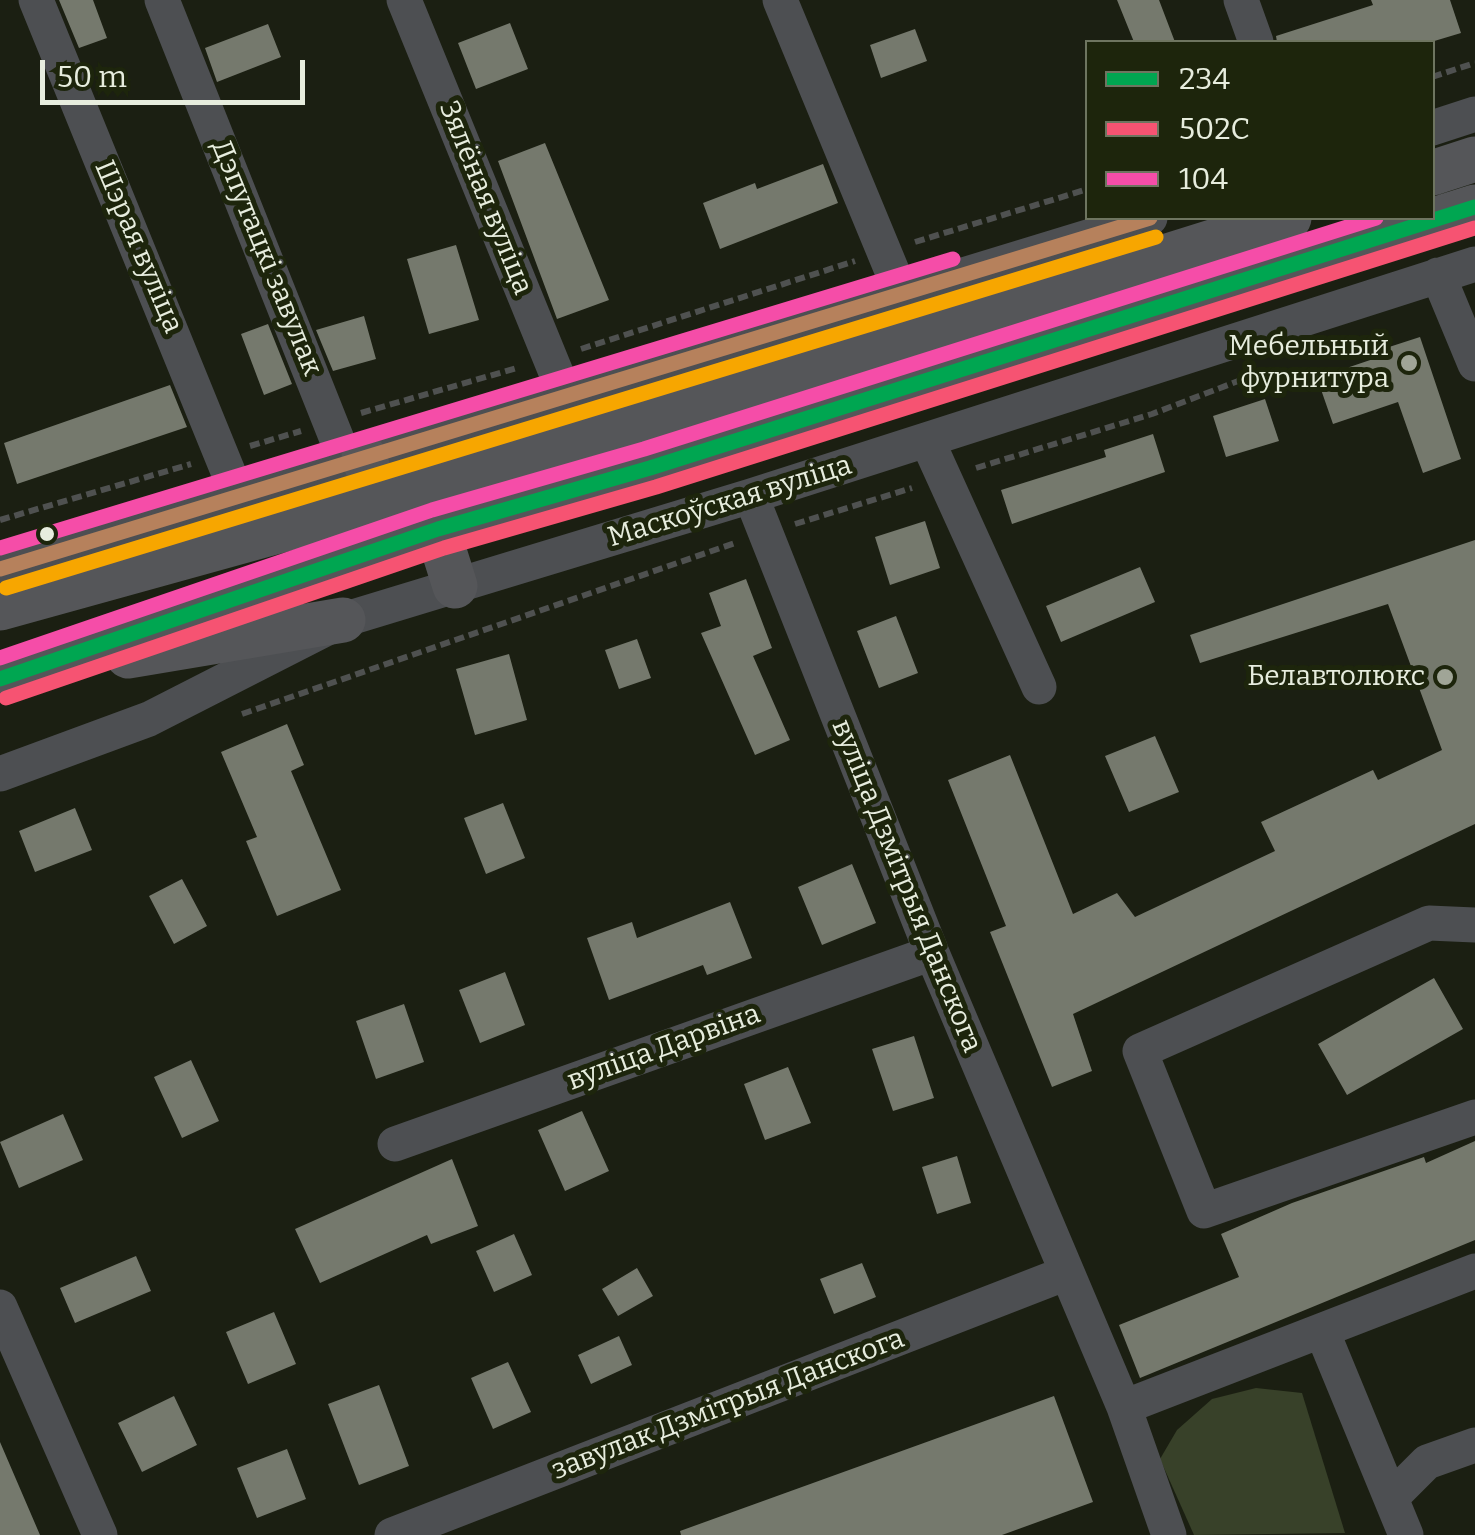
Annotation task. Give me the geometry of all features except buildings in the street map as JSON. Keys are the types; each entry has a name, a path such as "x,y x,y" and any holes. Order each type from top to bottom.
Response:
{"main road":[{"path":"1435,171 1475,159"},
{"name":"Маскоўская вуліца","path":"1435,220 1475,207"},
{"name":"Маскоўская вуліца","path":"4,678 386,524 1283,220"},
{"name":"Маскоўская вуліца","path":"431,509 650,468 1434,220"},
{"path":"355,460 386,524"},
{"path":"431,509 456,586"},
{"name":"Маскоўская вуліца","path":"0,608 386,524"},
{"path":"4,678 343,620"}],"street":[{"name":"Шэрая вуліца","path":"36,0 238,496"},
{"name":"Дэпутацкі завулак","path":"162,0 332,421 355,460"},
{"name":"Зялёная вуліца","path":"404,0 566,397"},
{"path":"780,0 902,296"},
{"path":"1240,0 1255,40"},
{"path":"1435,127 1475,114"},
{"path":"0,570 1144,220"},
{"name":"Маскоўская вуліца","path":"0,774 148,719 343,620 751,496 1475,264"},
{"path":"1438,275 1475,364"},
{"path":"927,440 1039,686"},
{"name":"вуліца Дзмітрыя Данскога","path":"751,496 932,953 1064,1274 1124,1407 1168,1535"},
{"path":"1475,925 1428,923 1140,1051 1204,1211 1475,1117"},
{"name":"вуліца Дарвіна","path":"395,1144 932,953"},
{"path":"1124,1407 1475,1271"},
{"name":"завулак Дзмітрыя Данскога","path":"392,1535 1064,1274"},
{"path":"0,1307 100,1535"},
{"path":"1322,1331 1406,1535"},
{"path":"1391,1498 1427,1462 1475,1445"}],"path":[{"path":"1435,76 1475,63"},
{"path":"0,520 551,358 1085,190"},
{"path":"231,718 766,532 1152,414 1263,372"}],"green space":[{"path":"1256,1388 1302,1393 1345,1533 1194,1535 1160,1459 1177,1430 1212,1399"}],"transit line":[{"name":"234","path":"1435,220 1475,207"},
{"path":"0,569 1143,220"},
{"name":"104","path":"0,658 432,510 644,449 1370,220"},
{"name":"234","path":"0,679 438,529 650,468 1434,220"},
{"name":"502С","path":"6,698 444,548 656,487 1475,228"},
{"path":"6,588 1156,237"},
{"name":"104","path":"0,548 953,259"}],"place":[{"name":"Мебельный фурнитура","path":"1409,363"},
{"name":"Белавтолюкс","path":"1445,677"}]}
